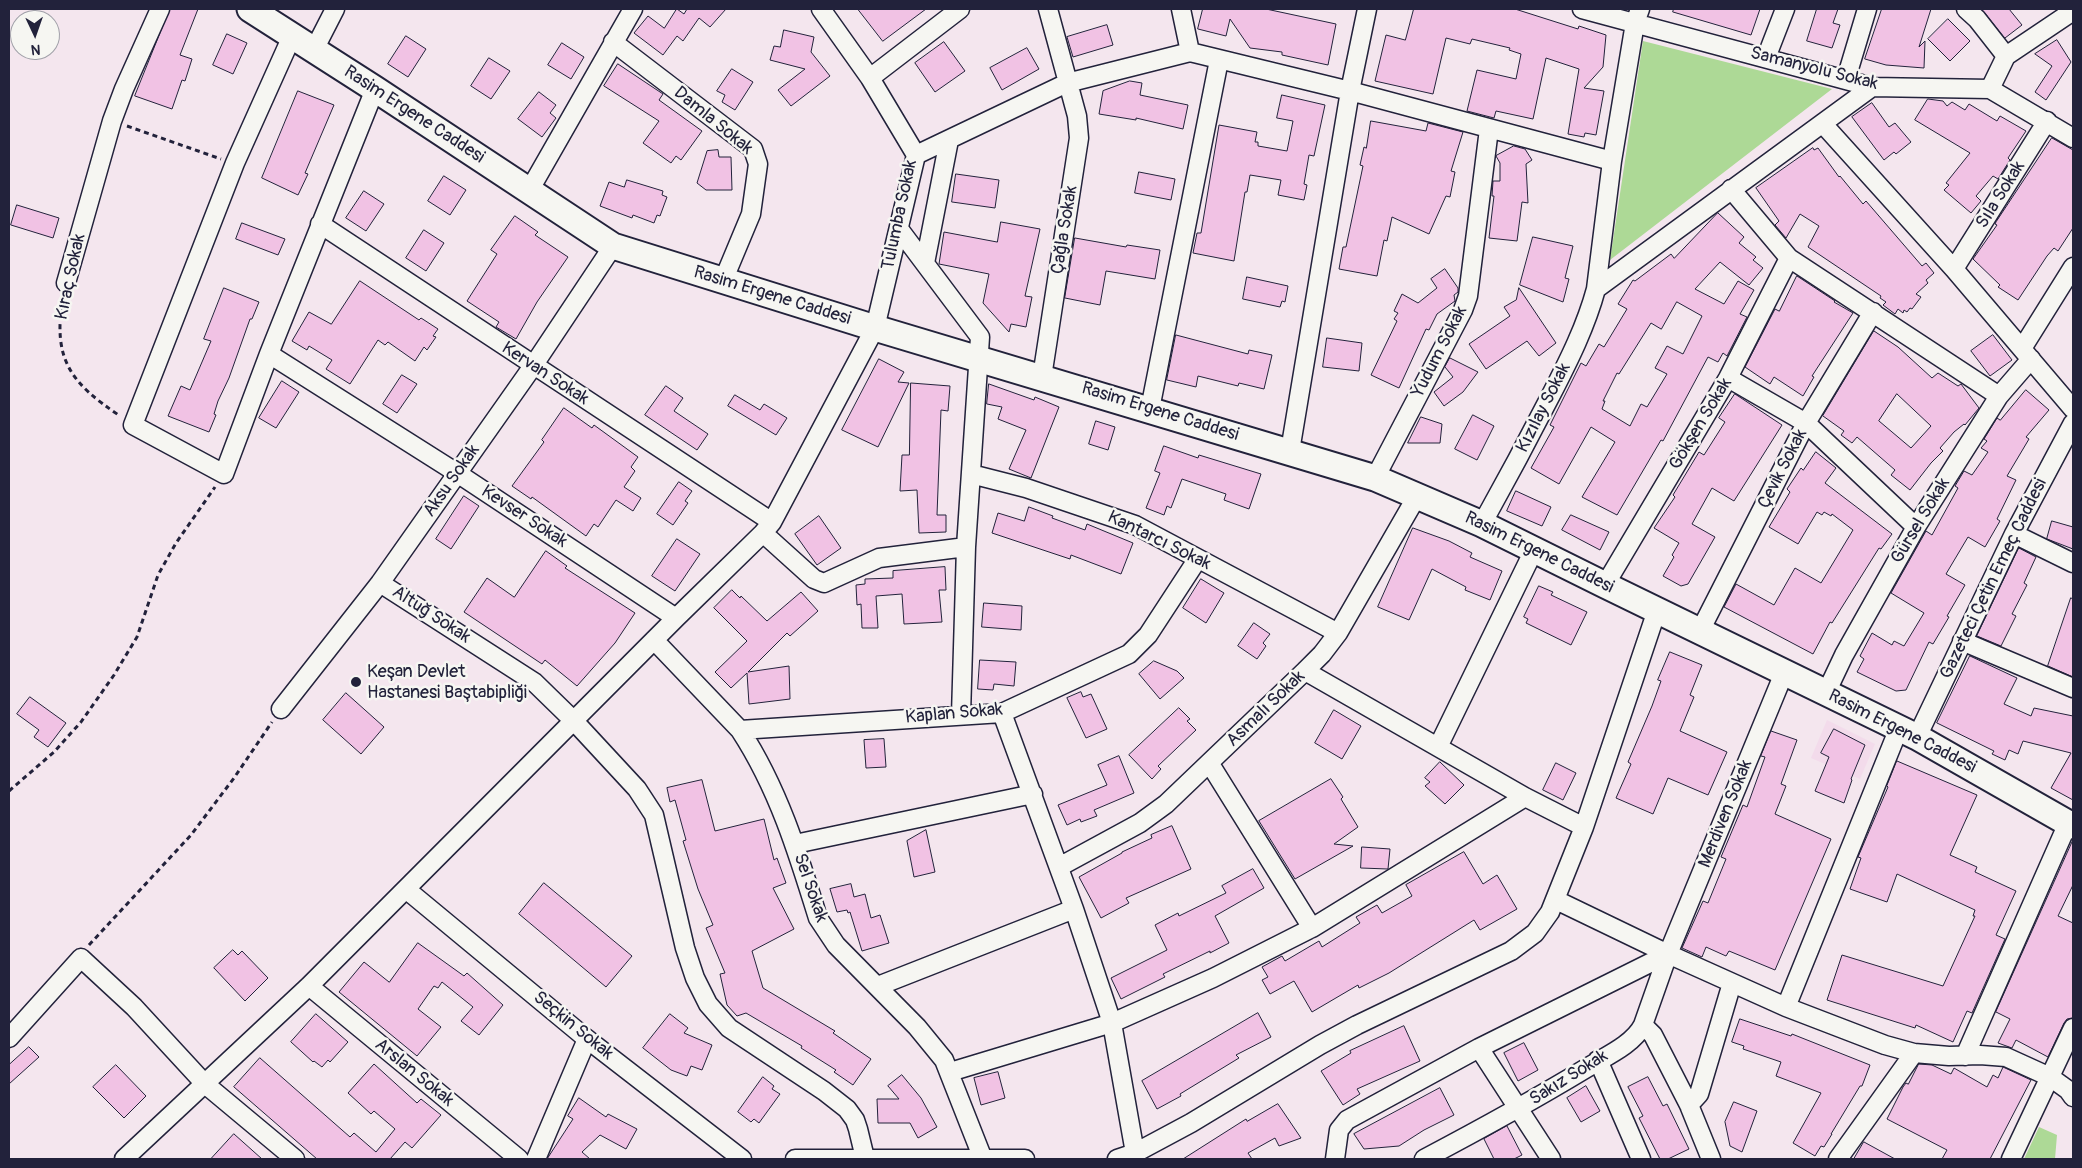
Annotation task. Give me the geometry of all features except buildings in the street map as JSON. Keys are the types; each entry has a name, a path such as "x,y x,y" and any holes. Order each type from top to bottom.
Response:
{"main road":[{"name":"Rasim Ergene Caddesi","path":"250,9 613,246 875,328 1375,478 1482,524 1605,586 1908,732 2070,824"}],"street":[{"name":"Kıraç Sokak","path":"66,283 112,121 124,89 160,9"},
{"path":"314,50 335,9"},
{"path":"529,191 633,9"},
{"name":"Tulumba Sokak","path":"124,1159 206,1084 407,890 654,640 768,528 875,328 916,155 870,78 821,9"},
{"path":"870,78 960,9"},
{"name":"Çağla Sokak","path":"1042,377 1079,138 1077,116 1048,9"},
{"path":"1181,9 1190,52"},
{"path":"1290,451 1350,91 1367,9"},
{"name":"Samanyolu Sokak","path":"1582,9 1638,16 1766,58 1872,87 1990,89 2073,138"},
{"path":"1846,79 1867,9"},
{"path":"1966,9 1977,19 2006,56"},
{"path":"1766,58 1781,10"},
{"path":"1990,89 2006,56 2073,11"},
{"name":"Kızılay Sokak","path":"1482,524 1512,472 1571,355 1585,324 1596,289 1612,161 1638,16"},
{"path":"292,36 235,163 133,424 224,474 268,354 375,89"},
{"name":"Damla Sokak","path":"614,42 753,149 756,155 758,164 751,214 723,281"},
{"path":"916,155 1067,83 1190,52 1350,91 1612,161"},
{"path":"1150,409 1219,60"},
{"path":"1596,289 1872,87"},
{"name":"Sıla Sokak","path":"1954,269 2047,121"},
{"path":"1822,124 1954,269 2073,409"},
{"name":"Yudum Sokak","path":"1375,478 1463,310 1468,296 1489,128"},
{"path":"925,263 949,140"},
{"path":"1731,189 1789,258 1999,396"},
{"name":"Kervan Sokak","path":"320,224 533,366 768,528 814,579 824,583 879,558 966,547"},
{"path":"899,229 980,337 966,547 961,714"},
{"name":"Aksu Sokak","path":"281,710 380,583 533,366 613,246"},
{"name":"Gökşen Sokak","path":"1605,586 1728,378 1789,258"},
{"name":"Gürsel Sokak","path":"1826,693 1844,655 1916,527 2027,353 2073,267"},
{"name":"Çevik Sokak","path":"1700,631 1806,423 1873,312"},
{"name":"Kevser Sokak","path":"268,354 458,473 676,618"},
{"path":"1728,378 1806,423 1916,527"},
{"name":"Gazeteci Çetin Emeç Caddesi","path":"1786,1007 1908,732 1962,641 2014,534 2073,423"},
{"name":"Kantarcı Sokak","path":"971,474 1026,488 1113,517 1165,540 1197,560 1338,633"},
{"name":"Asmalı Sokak","path":"1059,867 1153,815 1210,764 1305,672 1330,645 1338,633 1417,496"},
{"path":"2014,534 2073,563"},
{"path":"1438,747 1534,550"},
{"name":"Kaplan Sokak","path":"740,730 961,714 1002,713 1129,654 1148,635 1197,560"},
{"name":"Altuğ Sokak","path":"380,583 534,682 574,721 637,789 650,808 657,825 687,956 694,978 708,1004 736,1032 848,1109 855,1120 865,1158"},
{"path":"1118,1159 1135,1153 1191,1123 1357,1025 1511,951 1528,940 1542,926 1556,900 1584,827 1657,610"},
{"name":"Sel Sokak","path":"654,640 740,730 772,788 795,844 818,918 823,928 836,945 917,1027 944,1060 983,1159"},
{"path":"1962,641 2073,688"},
{"path":"1305,672 1525,797 1584,827"},
{"name":"Merdiven Sokak","path":"1668,954 1784,673"},
{"path":"1002,713 1074,909 1112,1023 1135,1153"},
{"path":"1210,764 1312,928"},
{"path":"795,844 1033,794"},
{"path":"950,1072 1112,1023 1213,978 1312,928 1525,797"},
{"path":"1965,1056 2070,824"},
{"name":"Seçkin Sokak","path":"407,890 587,1039 742,1159"},
{"path":"1556,900 1668,954 1786,1007 1914,1053 2006,1057 2050,1077 2068,1090 2073,1098"},
{"path":"878,986 1074,909"},
{"path":"1335,1159 1339,1130 1347,1120 1480,1048 1668,954"},
{"name":"Sakız Sokak","path":"1424,1159 1518,1109 1632,1039 1643,1025 1668,954"},
{"path":"9,1038 81,958 134,1007 206,1084 295,1159"},
{"path":"1689,1105 1699,1094 1732,983"},
{"name":"Arslan Sokak","path":"309,986 519,1159"},
{"path":"1643,1025 1653,1036 1689,1105 1712,1159"},
{"path":"2011,1159 2073,1028"},
{"path":"536,1159 587,1039"},
{"path":"1480,1048 1552,1159"},
{"path":"1838,1159 1914,1053"},
{"path":"1598,1060 1641,1159"},
{"path":"795,1159 1025,1159"}],"path":[{"path":"112,121 235,163"},
{"name":"Kıraç Sokak","path":"66,283 61,307 60,331 63,355 67,366 74,378 95,399 133,424"},
{"path":"9,791 54,752 81,722 114,676 136,636 158,575 176,543 224,474"},
{"path":"81,958 91,942 173,857 191,835 234,778 281,710"}],"shaded area":[{"path":"1827,720 1875,744 1860,779 1811,758"}],"green space":[{"path":"1643,41 1832,89 1610,260"},
{"path":"2039,1127 2057,1135 2055,1159 2024,1159"}],"place":[{"name":"Keşan Devlet Hastanesi Baştabipliği","path":"356,682"}]}
